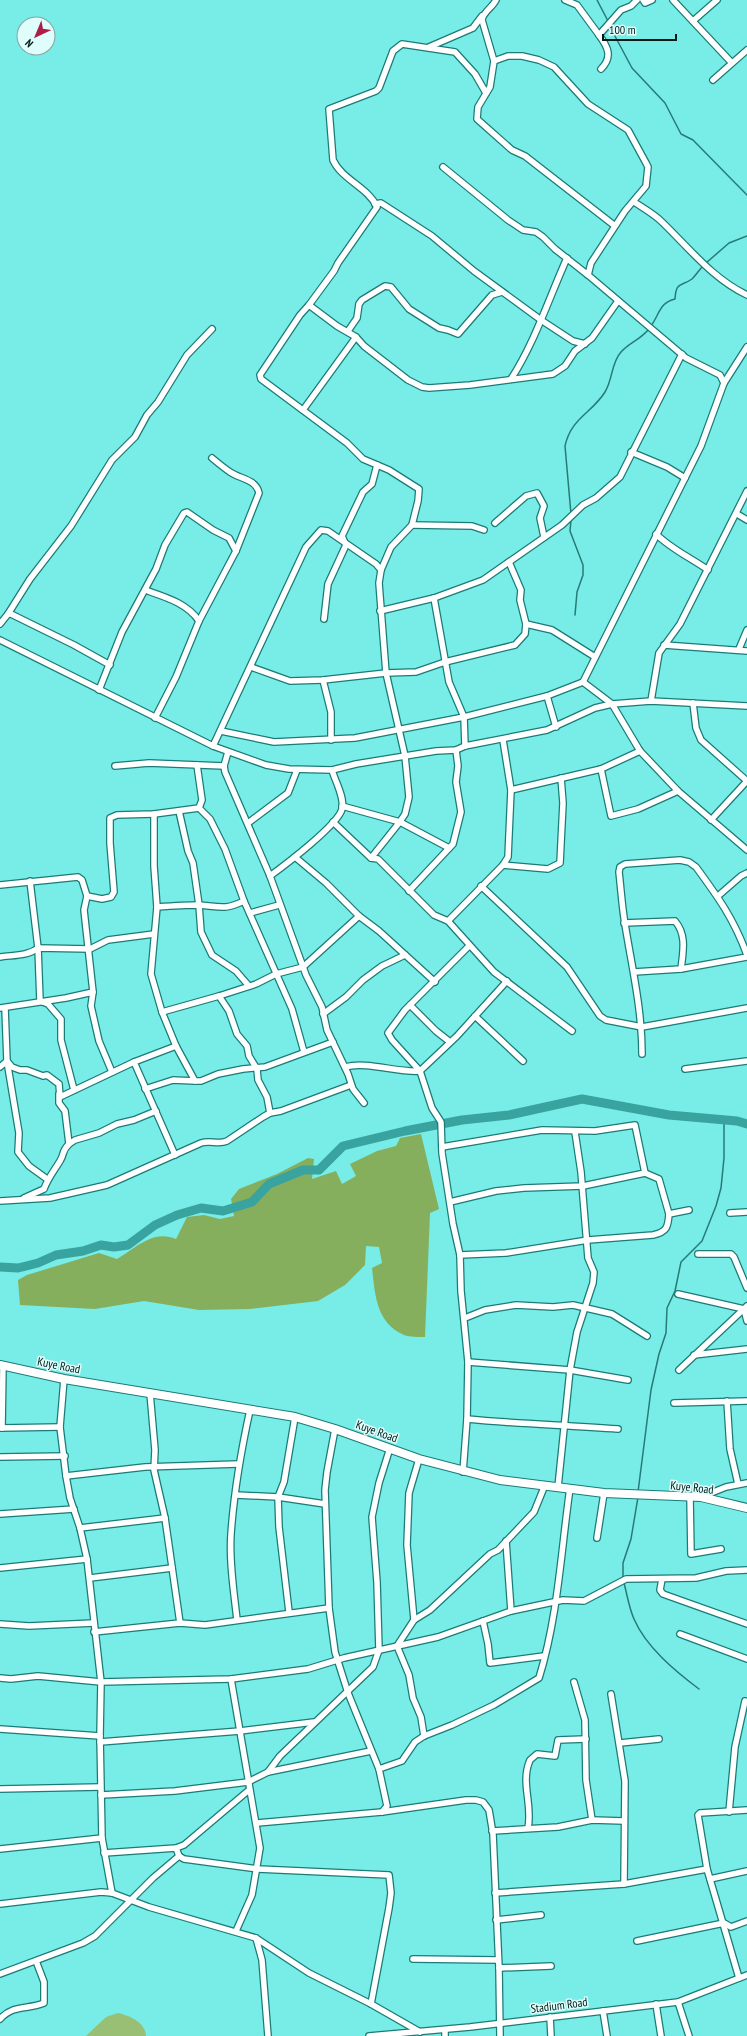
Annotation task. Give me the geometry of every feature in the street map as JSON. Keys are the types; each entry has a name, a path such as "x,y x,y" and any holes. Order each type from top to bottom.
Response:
{"street":[{"path":"429,47 473,28 492,7 496,0"},
{"path":"565,0 577,5 599,35 609,53 601,69"},
{"path":"599,35 621,10 631,6 637,0"},
{"path":"643,0 645,3 652,0"},
{"path":"673,0 731,62"},
{"path":"693,20 717,0"},
{"path":"483,16 483,29 494,61 490,87 478,107 477,119 512,150 525,156 615,226"},
{"path":"371,858 405,814 409,797 405,756 386,673 379,583 381,570 391,547 412,525 418,501 419,489 377,465 363,459 347,443 259,377 300,315 309,305 375,210 375,204 366,192 336,167 333,160 329,109 376,91 393,51 402,44 455,52 475,74 486,93"},
{"path":"713,80 731,62 747,50"},
{"path":"494,61 508,56 522,56 550,65 558,70 588,104 628,130 648,167 646,186 615,226 591,263 588,274"},
{"path":"443,167 508,220 523,230 536,232 543,237 682,354 694,363 720,375 724,383"},
{"path":"634,202 660,220 698,260 734,288 747,295"},
{"path":"375,204 381,203 432,236 502,292 541,320 573,341 585,344"},
{"path":"511,379 519,366 541,320 567,258"},
{"path":"348,331 357,318 359,304 362,300 385,286 391,287 405,306 414,313 439,328 458,334 492,295 502,292"},
{"path":"309,305 337,326 356,337 364,346 408,380 422,387 470,385 553,374 565,366 575,351 585,344 597,332 618,301"},
{"path":"0,624 8,614 30,578 71,526 112,460 135,437 147,415 158,402 187,356 212,329"},
{"path":"303,410 356,337"},
{"path":"221,731 274,742 355,738 398,728 464,717 547,696 583,682 701,446 724,383 747,347"},
{"path":"380,611 434,598 483,580 562,525 583,504 596,498 615,482 620,477 631,452 682,354"},
{"path":"631,452 667,467 685,478"},
{"path":"155,718 176,677 199,621 236,551 259,493 258,488 252,482 232,473 212,458"},
{"path":"324,619 328,584 346,545 342,536 362,492 372,484 377,465"},
{"path":"651,701 656,662 664,645 680,624 737,514 747,491"},
{"path":"495,523 526,496 537,493 544,506 540,518 544,537"},
{"path":"99,690 120,638 146,590 165,545 184,513 187,512 213,530 229,538 236,551"},
{"path":"737,514 747,520"},
{"path":"412,525 472,526 484,530"},
{"path":"213,746 251,667 275,610 309,544 321,530 325,530 376,564 381,570"},
{"path":"656,534 666,544 708,570"},
{"path":"251,667 290,681 323,680 386,673 416,672 445,662 514,645 525,634 526,624 520,600 521,590 509,562"},
{"path":"146,590 170,599 190,610 199,621"},
{"path":"434,598 445,662 452,691 464,717 465,746"},
{"path":"8,614 74,645 110,664"},
{"path":"526,624 552,630 595,657"},
{"path":"739,649 747,630"},
{"path":"0,640 213,746 266,765 297,770 332,770 356,764 405,756 456,750 465,746 503,740 556,727 595,708 612,704 651,701 747,706"},
{"path":"664,645 739,649 747,651"},
{"path":"323,680 331,712 331,740"},
{"path":"583,682 612,704 640,751 678,791 747,850"},
{"path":"547,696 556,727"},
{"path":"692,703 696,728 701,740 747,781 711,820"},
{"path":"694,713 700,704"},
{"path":"448,922 481,886 503,865 508,857 511,790 503,740"},
{"path":"409,891 449,848 458,827 461,812 456,782 458,766 456,750"},
{"path":"511,790 601,769 640,751"},
{"path":"228,752 224,766 270,876 279,905 303,967 324,1014 333,1042 355,1093 364,1103"},
{"path":"115,766 149,763 224,766"},
{"path":"196,765 202,800 199,808"},
{"path":"601,769 611,816 638,809 678,791"},
{"path":"248,823 288,792 297,770"},
{"path":"270,876 295,857 333,822 341,812 342,806 332,770"},
{"path":"503,865 548,869 560,863 563,803 561,778"},
{"path":"342,806 400,822 449,848"},
{"path":"86,896 105,898 111,897 114,892 109,830 110,818 117,815 154,814 199,808 207,815 216,829 244,901 292,1009 304,1052"},
{"path":"179,811 188,851 193,863 201,932 212,955 236,971 249,986"},
{"path":"154,814 154,866 158,907 151,974 162,1012 176,1046 195,1080"},
{"path":"333,822 371,858 378,858 409,891 434,914 448,922 494,972 572,1031"},
{"path":"295,857 326,883 359,916 379,931 435,982"},
{"path":"634,972 681,969 747,956 738,930 718,896 696,867 689,862 680,860 625,864 620,867 619,872 624,923 634,972 642,1027 642,1054"},
{"path":"718,896 741,876 747,873"},
{"path":"0,885 78,877 83,882 86,896 84,910 90,949 93,992 91,1006 99,1041 112,1072"},
{"path":"30,881 38,948 40,1001"},
{"path":"481,886 568,967 600,1016 606,1020 642,1027 747,1008"},
{"path":"158,907 199,905 216,908 231,907 244,901"},
{"path":"250,913 279,905"},
{"path":"162,1012 219,996 249,986 276,974 303,967 359,916"},
{"path":"624,923 676,921 680,926 684,940 681,969"},
{"path":"0,957 32,953 38,948 90,949 108,940 154,934"},
{"path":"463,1472 467,1419 468,1362 465,1318 461,1291 460,1255 442,1147 441,1122 432,1108 420,1071 388,1033 410,1005 435,982 469,946"},
{"path":"324,1014 346,997 363,980 382,966 405,955"},
{"path":"345,1067 385,1067 413,1072 420,1071 450,1042 507,981"},
{"path":"47,1179 29,1166 18,1152 19,1133 7,1061 2,1008 66,998 93,992"},
{"path":"219,996 229,1011 235,1030 247,1046 249,1056 257,1069 258,1080 267,1098 270,1113"},
{"path":"40,1001 48,1004 61,1019 61,1040 74,1090"},
{"path":"410,1005 436,1031 450,1042"},
{"path":"475,1016 523,1061"},
{"path":"145,1088 173,1080 201,1081 218,1074 243,1069 257,1069 333,1042"},
{"path":"7,1061 12,1066 20,1070 27,1070 39,1075 47,1075 59,1084 60,1097 134,1062 176,1046"},
{"path":"0,1067 7,1061"},
{"path":"686,1069 747,1061"},
{"path":"134,1062 175,1155"},
{"path":"59,1084 59,1103 65,1111 69,1144"},
{"path":"0,1201 22,1198 50,1198 108,1185 207,1141 222,1144 227,1142 270,1113 281,1111 351,1085"},
{"path":"22,1198 44,1189 47,1179 61,1160 62,1150 75,1140 99,1133 117,1124 134,1120 156,1111"},
{"path":"442,1147 542,1130 575,1132 596,1131 636,1125 645,1173"},
{"path":"558,1487 570,1370 577,1332 593,1283 594,1272 588,1258 588,1240 575,1132"},
{"path":"450,1202 510,1189 582,1186 645,1173 659,1179 669,1214 668,1228 662,1233 588,1240 514,1252 460,1255"},
{"path":"669,1214 689,1210"},
{"path":"730,1213 747,1212"},
{"path":"698,1254 731,1254 737,1263 747,1288"},
{"path":"678,1294 746,1307"},
{"path":"465,1318 485,1310 516,1305 553,1307 573,1305 612,1314 647,1336"},
{"path":"746,1307 747,1321"},
{"path":"679,1370 693,1355 746,1307"},
{"path":"693,1355 747,1349"},
{"path":"468,1362 570,1370 628,1380"},
{"path":"2,1366 1,1428 60,1427"},
{"name":"Kuye Road","path":"2,1366 150,1393 295,1417 335,1429 419,1459 463,1472 505,1481 604,1493 701,1497 747,1508"},
{"path":"64,1378 60,1427 65,1456 66,1476 87,1559 94,1632 101,1682 100,1795 102,1838 112,1893"},
{"path":"150,1393 155,1450 154,1467 165,1518 180,1623"},
{"path":"728,1401 730,1449 738,1484"},
{"path":"674,1403 747,1401"},
{"path":"237,1620 231,1568 230,1535 236,1495 238,1464 250,1410"},
{"path":"289,1612 279,1527 278,1497 284,1482 295,1417"},
{"path":"467,1419 523,1424 565,1424 618,1429"},
{"path":"335,1429 326,1472 325,1504 329,1608 338,1661 348,1693 379,1769 387,1806 382,1812"},
{"path":"268,1772 280,1756 374,1667 379,1650 376,1600 377,1582 372,1517 379,1483 390,1448"},
{"path":"0,1458 65,1456"},
{"path":"414,1620 407,1544 409,1493 419,1459"},
{"path":"66,1476 154,1467 238,1464"},
{"path":"701,1497 716,1490 747,1483"},
{"path":"397,1646 414,1620 430,1610 506,1541 534,1512 545,1485"},
{"path":"379,1769 400,1763 415,1742 424,1736 452,1726 539,1678 558,1590 562,1545 570,1488"},
{"path":"597,1538 604,1493"},
{"path":"236,1495 278,1497 325,1504"},
{"path":"690,1497 691,1554 721,1550"},
{"path":"0,1514 74,1509"},
{"path":"80,1528 120,1525 165,1518"},
{"path":"506,1541 511,1611"},
{"path":"0,1568 87,1559"},
{"path":"90,1578 172,1568"},
{"path":"0,1678 11,1679 38,1676 101,1682 231,1679 308,1669 379,1650 438,1637 511,1611 570,1599 584,1601 626,1579 696,1578 730,1570 747,1570"},
{"path":"662,1579 660,1590 663,1594 747,1624"},
{"path":"94,1632 180,1623 205,1625 289,1612 329,1608"},
{"path":"484,1621 488,1644 488,1661 490,1663 544,1656"},
{"path":"0,1624 29,1626 94,1623"},
{"path":"680,1634 747,1659"},
{"path":"397,1646 409,1675 413,1698 421,1717 424,1736"},
{"path":"231,1679 249,1790 257,1823 260,1848 258,1869 252,1895 236,1931"},
{"path":"574,1682 584,1713 586,1739 586,1780 592,1820"},
{"path":"611,1694 625,1781 624,1884"},
{"path":"729,1812 735,1747 745,1702"},
{"path":"0,1729 100,1739 240,1731 315,1722"},
{"path":"528,1828 530,1814 525,1778 530,1760 537,1754 555,1756 558,1740 586,1739"},
{"path":"620,1743 659,1739"},
{"path":"100,1795 176,1791 248,1782 268,1772 371,1751"},
{"path":"0,1789 100,1787"},
{"path":"104,1853 176,1848 184,1845 249,1790"},
{"path":"257,1823 382,1812 476,1800 483,1802 488,1810 492,1832 499,1968 500,2036"},
{"path":"739,1978 707,1869 699,1814 747,1810"},
{"path":"492,1832 528,1828 558,1827 592,1820 624,1821"},
{"path":"0,1849 102,1838"},
{"path":"176,1848 180,1856 184,1859 258,1869 389,1875 391,1893 389,1908 371,2004"},
{"path":"0,1974 36,1961 95,1936 133,1900 153,1878 180,1856"},
{"path":"495,1893 624,1884 707,1869"},
{"path":"710,1879 747,1871"},
{"path":"0,1904 101,1892 112,1893 163,1911 256,1938 309,1973 371,2004 420,2032"},
{"path":"496,1920 541,1915"},
{"path":"637,1941 724,1923 731,1927 747,1922"},
{"path":"256,1938 262,1960 268,2036"},
{"path":"413,1959 498,1960"},
{"path":"0,2019 14,2008 35,2006 44,2002 44,1982 36,1961"},
{"path":"499,1968 551,1966"},
{"name":"Stadium Road","path":"369,2036 399,2035 420,2032 445,2033 550,2017 678,2002 747,1975"},
{"path":"678,2002 689,2036"},
{"path":"656,2004 662,2036"},
{"path":"603,2011 607,2036"},
{"path":"550,2017 551,2036"}],"green space":[{"path":"421,1134 439,1209 430,1213 425,1337 412,1337 404,1335 395,1330 382,1315 374,1288 372,1268 382,1263 379,1247 366,1246 365,1265 345,1285 318,1301 249,1309 199,1310 144,1301 95,1309 20,1305 18,1280 27,1275 99,1253 117,1259 145,1241 160,1236 176,1239 187,1217 204,1215 220,1219 234,1216 231,1199 239,1189 277,1174 308,1158 314,1159 312,1179 336,1171 342,1184 356,1176 350,1164 377,1151 396,1146 400,1138"},
{"path":"118,2013 132,2018 140,2023 146,2036 86,2036 106,2017"}],"waterway":[{"path":"597,0 608,21"},
{"path":"609,25 632,68 665,103 681,134 693,140 747,195"},
{"path":"706,263 729,243 747,236"},
{"path":"651,326 663,306 675,299 678,287 692,279 703,266"},
{"path":"571,514 565,446 568,437 577,422 605,392 618,356 649,329"},
{"path":"571,520 570,531 583,565 583,575 577,592 575,615"},
{"path":"0,1267 18,1268 38,1263 56,1255 83,1251 101,1245 114,1247 128,1245 155,1225 177,1215 201,1208 223,1211 252,1202 269,1184 303,1170 319,1170 343,1146 405,1131 462,1120 509,1115 582,1099 669,1115 737,1121 747,1124"},
{"path":"638,1492 651,1390 659,1354 666,1333 667,1308 675,1291 681,1262 702,1241 716,1206 721,1188 724,1158 724,1120"},
{"path":"623,1579 623,1563 631,1539 638,1497"},
{"path":"624,1583 632,1615 646,1639 662,1658 699,1689"}]}
